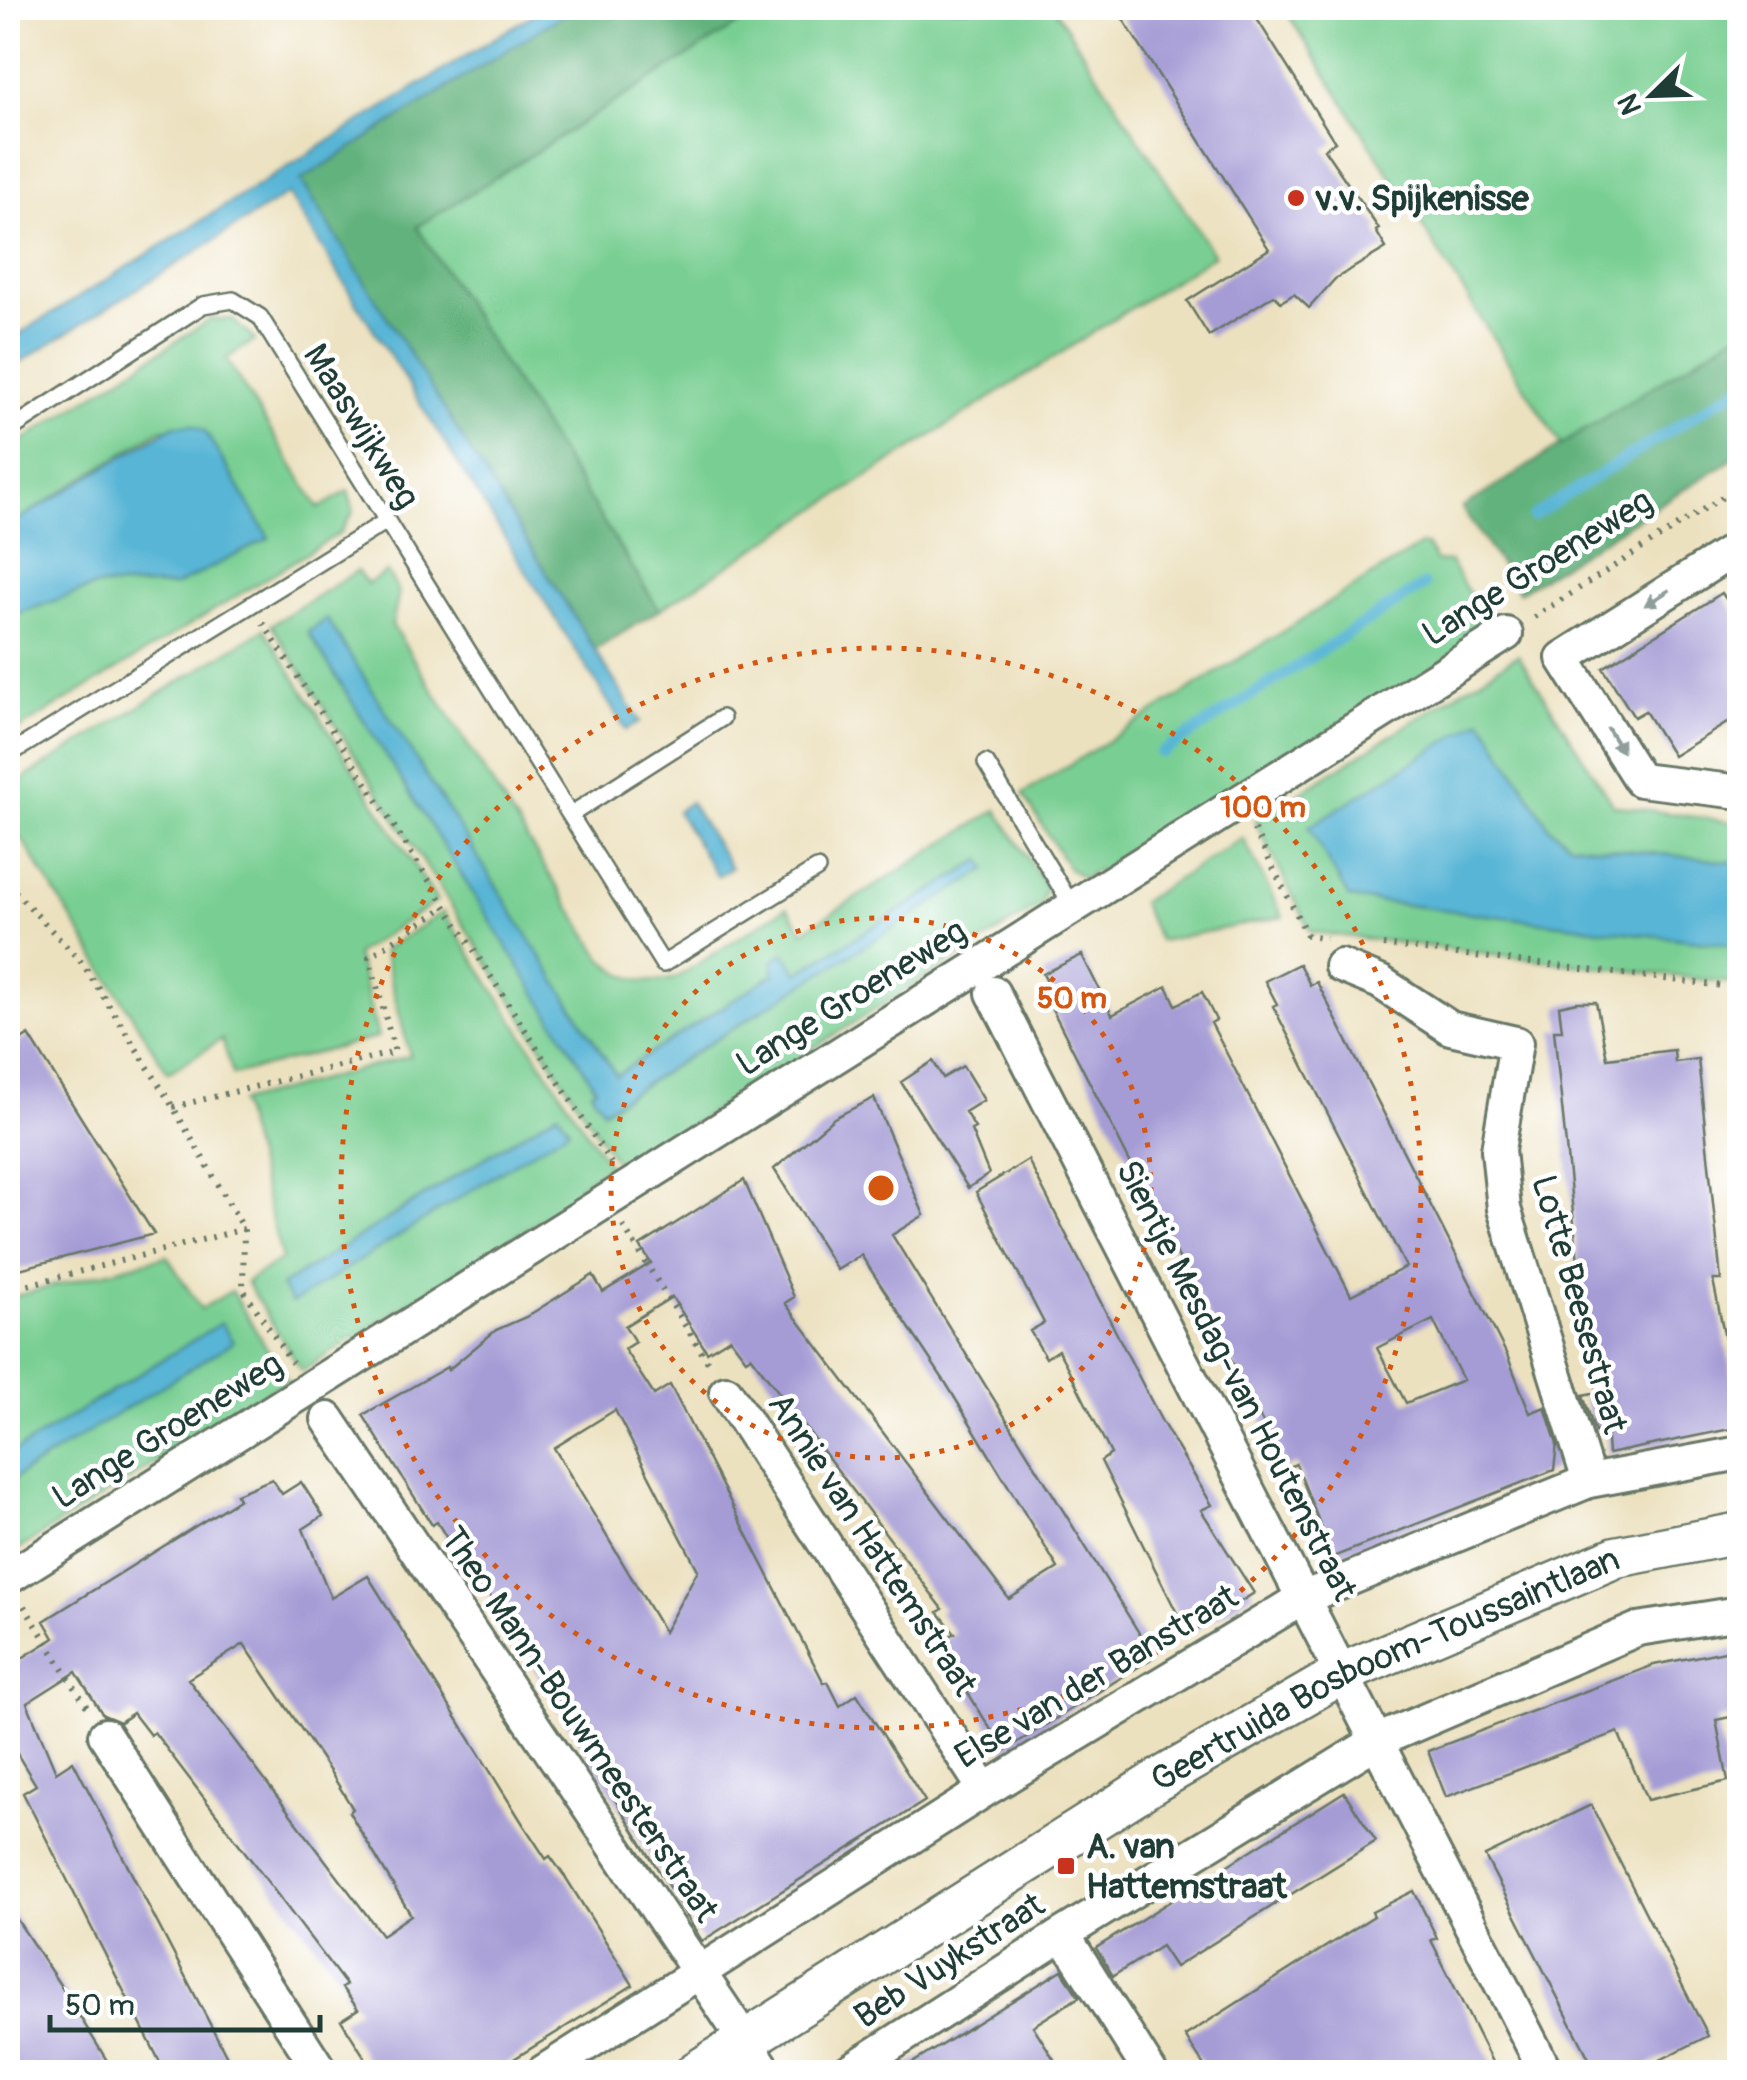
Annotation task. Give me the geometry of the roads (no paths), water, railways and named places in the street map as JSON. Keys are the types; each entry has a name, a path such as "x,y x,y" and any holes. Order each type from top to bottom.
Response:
{"street":[{"path":"1740,546 1563,658 1640,780 1740,792"},
{"name":"Lange Groeneweg","path":"12,1587 308,1388 1506,634"},
{"name":"Lotte Beesestraat","path":"1344,953 1450,1028 1516,1042 1498,1150 1504,1209 1589,1482"},
{"name":"Sientje Mesdag-van Houtenstraat","path":"993,992 1546,2072"},
{"name":"Annie van Hattemstraat","path":"726,1392 985,1790"},
{"name":"Theo Mann-Bouwmeesterstraat","path":"328,1419 755,2056"},
{"name":"Else van der Banstraat","path":"543,2072 985,1790 1303,1598 1589,1482 1740,1454"},
{"name":"Geertruida Bosboom-Toussaintlaan","path":"696,2072 755,2056 1156,1782 1343,1674 1616,1556 1740,1532"},
{"name":"Beb Vuykstraat","path":"848,2072 1063,1934 1378,1742 1638,1629 1740,1613"},
{"path":"106,1736 321,2072"},
{"path":"1063,1934 1150,2072"}],"lane":[{"name":"Maaswijkweg","path":"8,431 203,306 233,300 260,318 663,964 817,869"},
{"path":"8,755 386,522"},
{"path":"570,815 722,718"},
{"path":"986,763 1072,906"}],"water":[{"path":"543,8 574,8 301,180 640,722 626,730 288,194 8,370 8,341"},
{"path":"175,425 193,425 205,431 269,538 175,586 97,586 8,617 8,526"},
{"path":"327,619 616,1075 774,974 773,961 785,953 798,973 982,860 987,869 603,1110 591,1091 596,1088 308,632"},
{"path":"1482,719 1549,827 1570,844 1739,863 1739,946 1349,898 1309,827"},
{"path":"690,802 731,868 717,876 677,811"},
{"path":"558,1112 569,1129 292,1303 281,1286"},
{"path":"221,1323 233,1342 8,1482 8,1456"}],"waterway":[{"path":"1533,516 1740,387"},
{"path":"1161,753 1424,585"}],"place":[{"name":"v.v. Spijkenisse","path":"1296,198"},
{"name":"A. van Hattemstraat","path":"1066,1866"}]}
